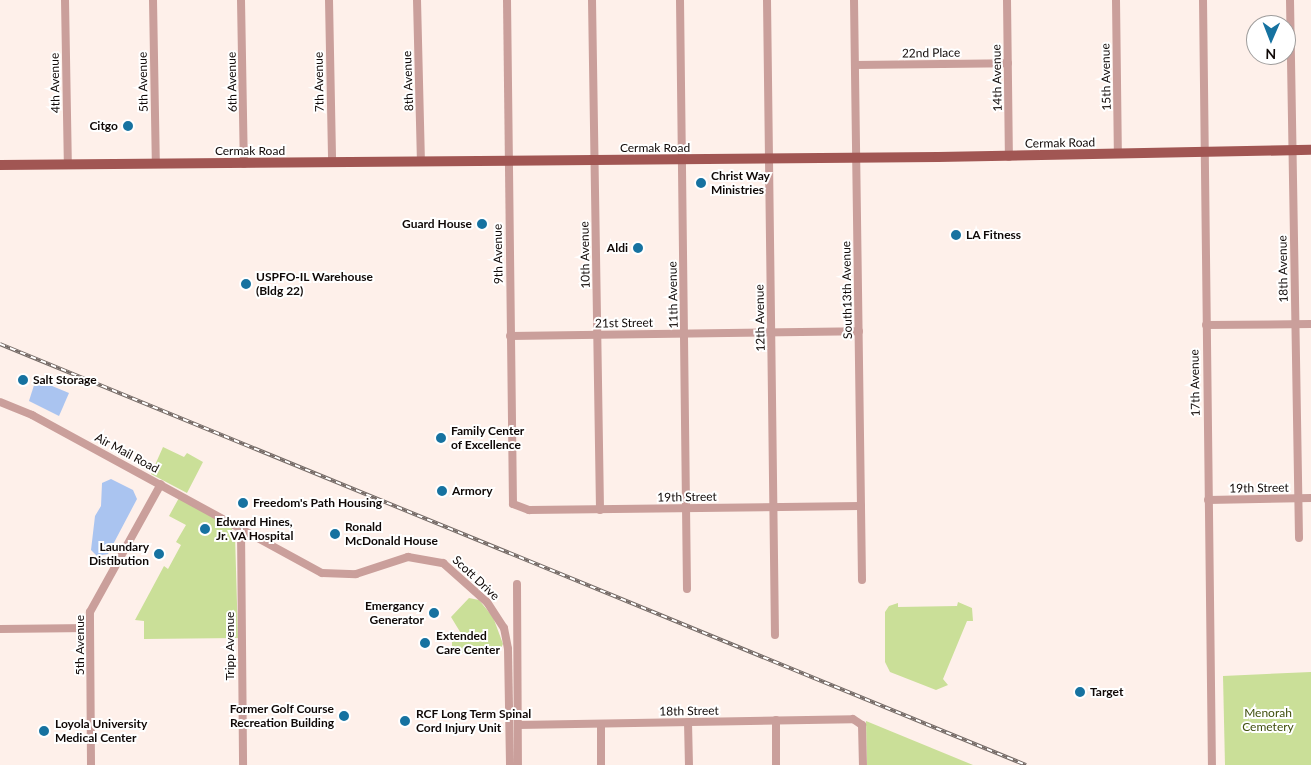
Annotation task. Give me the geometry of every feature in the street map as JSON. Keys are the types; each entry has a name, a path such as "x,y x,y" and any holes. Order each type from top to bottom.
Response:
{"main road":[{"name":"Cermak Road","path":"0,165 509,162 1311,150"}],"street":[{"name":"4th Avenue","path":"65,0 68,165"},
{"name":"5th Avenue","path":"153,0 156,164"},
{"name":"6th Avenue","path":"241,0 244,164"},
{"name":"7th Avenue","path":"329,0 332,163"},
{"name":"8th Avenue","path":"417,0 421,162"},
{"name":"9th Avenue","path":"507,0 511,495 515,506"},
{"name":"10th Avenue","path":"592,0 600,510"},
{"name":"11th Avenue","path":"680,0 687,589"},
{"name":"12th Avenue","path":"767,0 775,635"},
{"name":"South13th Avenue","path":"854,0 862,580"},
{"name":"14th Avenue","path":"1007,0 1009,156"},
{"name":"15th Avenue","path":"1116,0 1118,154"},
{"name":"17th Avenue","path":"1203,0 1203,152 1212,765"},
{"name":"18th Avenue","path":"1290,0 1298,538"},
{"name":"22nd Place","path":"855,65 1008,63"},
{"path":"1206,326 1311,324"},
{"name":"21st Street","path":"510,336 859,331"},
{"name":"Air Mail Road","path":"0,402 32,416 241,528"},
{"name":"5th Avenue","path":"91,765 90,628 93,604 161,484"},
{"name":"19th Street","path":"1208,500 1311,498"},
{"name":"19th Street","path":"515,506 529,510 600,510 861,506"},
{"name":"Tripp Avenue","path":"241,528 243,765"},
{"name":"Scott Drive","path":"241,528 329,574 356,574 399,558 416,556 436,560 454,571 487,602 504,628 508,648 510,765"},
{"path":"517,584 518,765"},
{"path":"0,629 90,628"},
{"name":"18th Street","path":"518,725 853,719 860,722 863,765"},
{"path":"776,720 776,765"},
{"path":"688,722 689,765"},
{"path":"601,724 602,765"}],"green space":[{"path":"163,447 184,457 187,453 203,462 187,493 151,474"},
{"path":"180,496 231,527 235,535 238,638 144,639 144,621 135,620 164,566 168,569 181,545 176,542 186,525 169,516"},
{"path":"469,598 479,600 493,617 503,644 499,652 452,653 452,637 462,635 451,617"},
{"path":"958,602 972,608 973,621 967,621 943,679 948,685 936,690 890,672 885,662 885,612 889,606 898,603 898,607 957,606"},
{"name":"Menorah Cemetery","path":"1311,672 1311,765 1225,765 1223,676"},
{"path":"866,721 973,765 867,765"}],"water":[{"path":"40,381 69,393 59,416 29,401 35,382"},
{"path":"111,479 133,490 137,499 108,554 97,556 91,550 95,516 101,506 102,483"}],"railway":[{"path":"0,344 1026,765"}],"place":[{"name":"Citgo","path":"128,126"},
{"name":"Christ Way Ministries","path":"701,183"},
{"name":"Guard House","path":"482,224"},
{"name":"LA Fitness","path":"956,235"},
{"name":"Aldi","path":"638,248"},
{"name":"USPFO-IL Warehouse (Bldg 22)","path":"246,284"},
{"name":"Salt Storage","path":"23,380"},
{"name":"Family Center of Excellence","path":"441,438"},
{"name":"Armory","path":"442,491"},
{"name":"Freedom's Path Housing","path":"243,503"},
{"name":"Edward Hines, Jr. VA Hospital","path":"205,529"},
{"name":"Ronald McDonald House","path":"335,534"},
{"name":"Laundary Distibution","path":"159,554"},
{"name":"Emergancy Generator","path":"434,613"},
{"name":"Extended Care Center","path":"425,643"},
{"name":"Target","path":"1080,692"},
{"name":"Former Golf Course Recreation Building","path":"344,716"},
{"name":"RCF Long Term Spinal Cord Injury Unit","path":"405,721"},
{"name":"Loyola University Medical Center","path":"44,731"}]}
